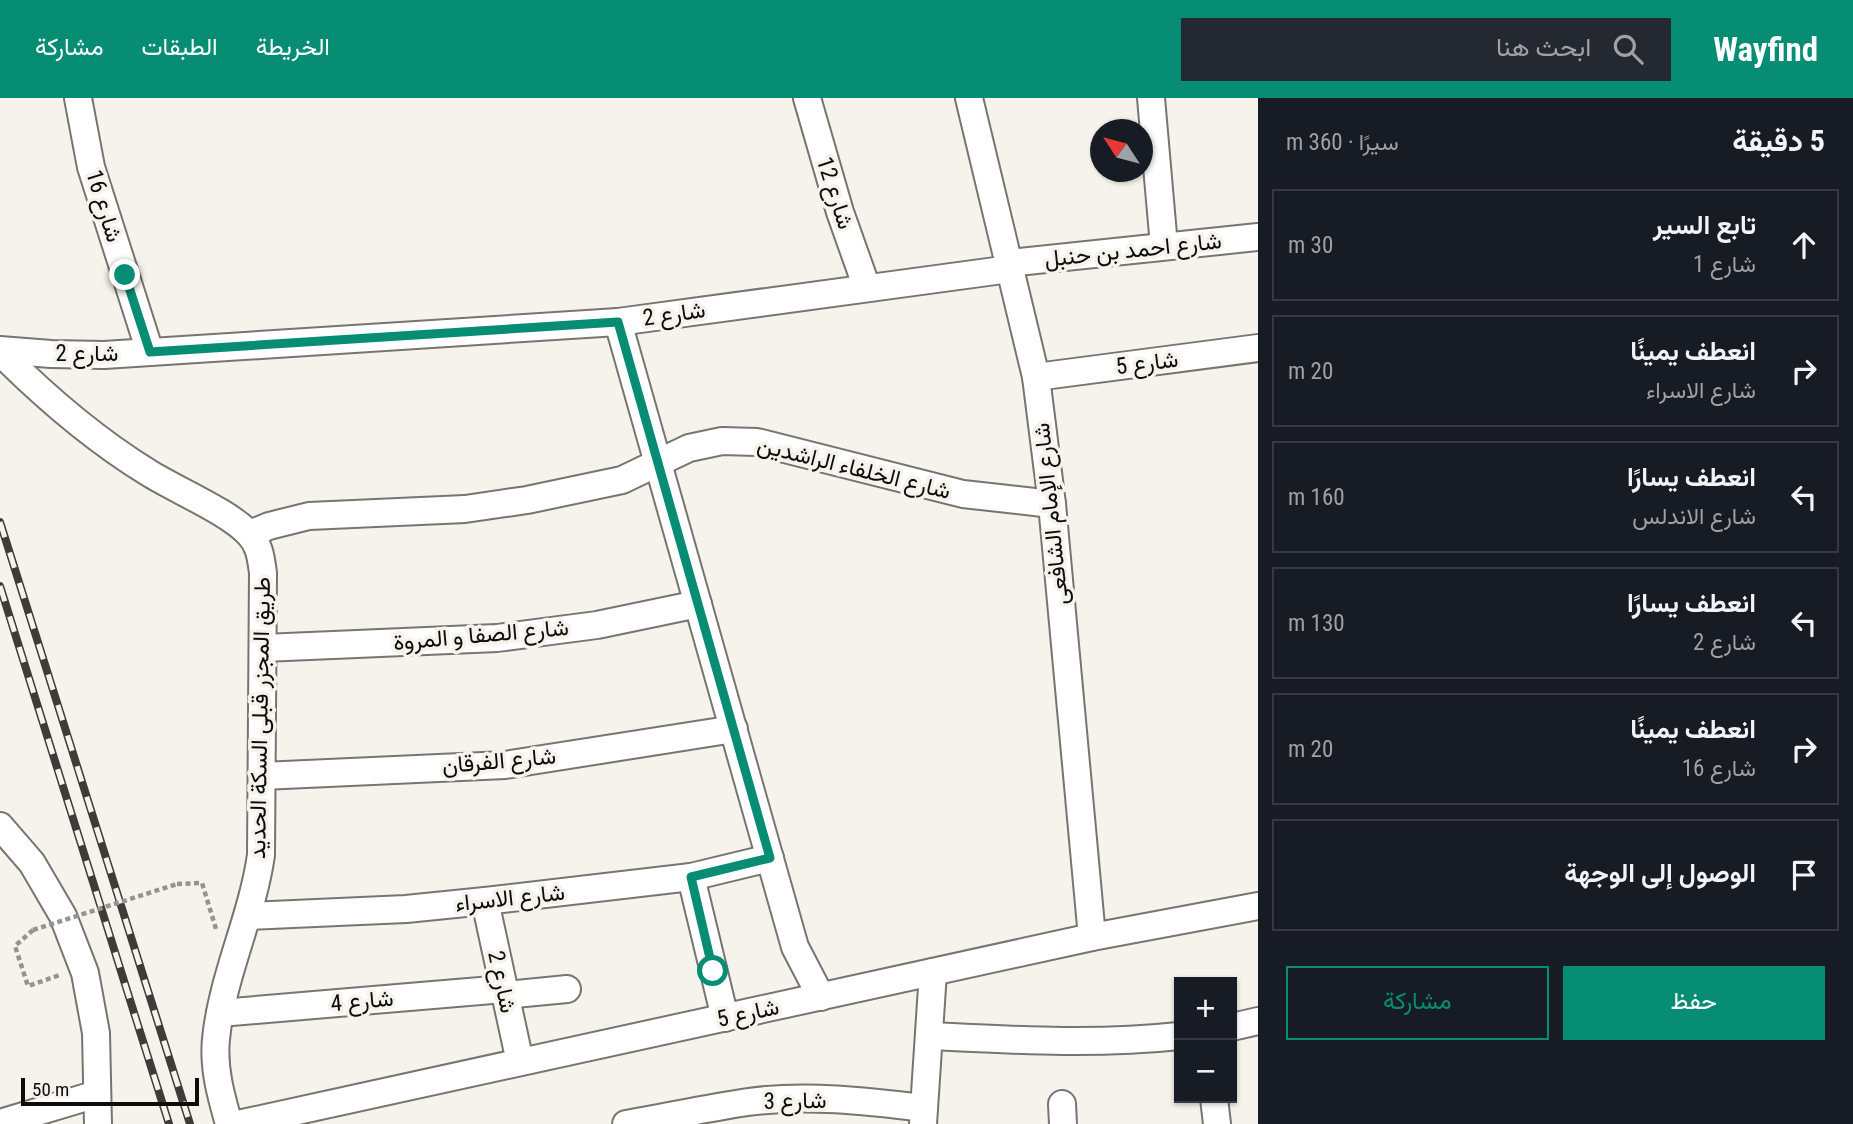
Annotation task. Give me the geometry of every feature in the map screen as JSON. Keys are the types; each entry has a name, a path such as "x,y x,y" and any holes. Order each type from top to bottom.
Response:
{"street":[{"name":"شارع 16","path":"78,98 91,167 150,352"},
{"name":"شارع 12","path":"807,98 840,212 867,288"},
{"name":"شارع الإمام الشافعى","path":"969,98 1036,377 1052,504 1092,937"},
{"path":"1151,98 1164,246"},
{"name":"شارع احمد بن حنبل","path":"1010,266 1258,237"},
{"name":"شارع 2","path":"0,351 104,355 618,322 1010,266"},
{"path":"618,322 795,947 821,997"},
{"name":"شارع 5","path":"1036,377 1258,348"},
{"path":"0,351 27,380 111,448 250,534"},
{"name":"شارع الخلفاء الراشدين","path":"250,534 309,516 465,509 527,500 622,480 689,448 722,441 757,442 963,495 1052,504"},
{"name":"طريق المجزر قبلى السكة الحديد","path":"229,1124 216,1069 216,1040 220,1013 257,886 261,855 263,573 260,552 250,534"},
{"name":"شارع الصفا و المروة","path":"262,648 509,637 597,625 698,604"},
{"name":"شارع الفرقان","path":"262,776 505,765 734,729"},
{"path":"0,826 32,863 63,916 82,967 96,1033 98,1124"},
{"name":"شارع الاسراء","path":"248,916 367,912 485,901 691,877 770,858"},
{"path":"691,877 725,1018"},
{"name":"شارع 2","path":"485,901 520,1062"},
{"name":"شارع 5","path":"238,1124 1092,937 1258,905"},
{"path":"923,1116 933,972"},
{"name":"شارع 4","path":"220,1013 567,989"},
{"path":"1237,1026 1258,1021"},
{"path":"929,1035 1052,1042 1105,1042 1174,1036"},
{"path":"0,1123 97,1094"},
{"name":"شارع 3","path":"634,1123 749,1102 808,1099 866,1101 923,1116"},
{"path":"1215,1103 1217,1124"}],"path":[{"path":"82,967 28,986 15,946 33,930 177,884 202,883 215,925"}],"railway":[{"path":"0,522 190,1124"},
{"path":"0,586 169,1124"}],"route":[{"path":"125,275 150,352 618,322 770,858 691,877 713,971"}]}
